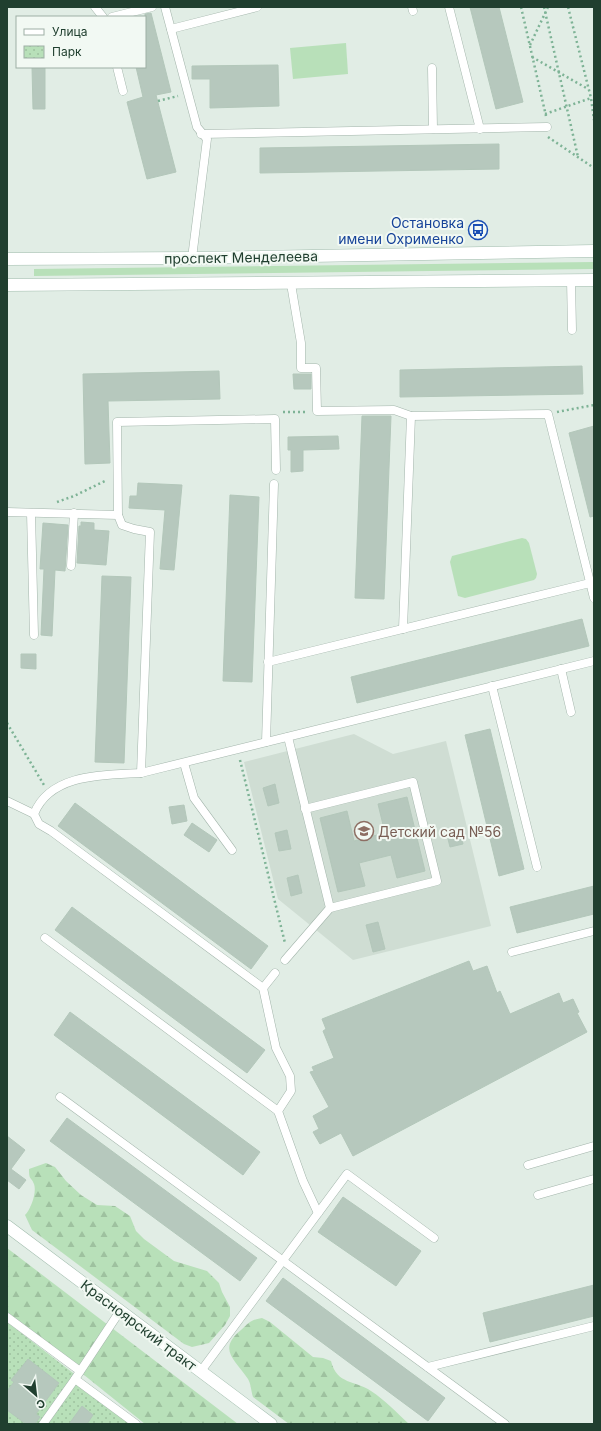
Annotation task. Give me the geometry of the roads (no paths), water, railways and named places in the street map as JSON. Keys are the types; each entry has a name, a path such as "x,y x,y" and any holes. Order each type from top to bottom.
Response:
{"main road":[{"name":"проспект Менделеева","path":"7,259 192,258 594,251"},
{"name":"проспект Менделеева","path":"7,285 291,284 594,280"},
{"name":"Красноярский тракт","path":"7,1226 271,1424"}],"lane":[{"path":"95,7 102,16"},
{"path":"116,16 152,7"},
{"path":"165,7 196,127 207,139 192,258"},
{"path":"171,29 257,7"},
{"path":"449,7 480,129"},
{"path":"116,68 123,91"},
{"path":"432,68 433,130"},
{"path":"201,134 547,128"},
{"path":"571,280 572,330"},
{"path":"291,284 301,343 301,368 316,368 317,411 394,410 411,416 548,414 592,582 594,598"},
{"path":"403,629 411,416"},
{"path":"141,773 150,532 122,525 118,515 117,422 275,419 276,470"},
{"path":"266,742 274,484"},
{"path":"7,512 118,515"},
{"path":"31,513 34,635"},
{"path":"71,566 74,513"},
{"path":"268,662 592,582"},
{"path":"278,1111 291,1091 290,1076 276,1048 264,988 51,831 38,824 34,814 37,805 49,793 67,783 93,776 141,773 594,661"},
{"path":"561,669 571,712"},
{"path":"492,686 537,867"},
{"path":"288,737 330,908"},
{"path":"184,763 194,798 232,850"},
{"path":"287,958 330,908 437,881 413,782 305,809"},
{"path":"7,801 34,814"},
{"path":"512,952 594,931"},
{"path":"45,938 278,1111 303,1181 318,1213"},
{"path":"264,988 275,973"},
{"path":"60,1097 505,1424"},
{"path":"528,1164 594,1146"},
{"path":"201,1371 347,1174 434,1238"},
{"path":"538,1195 594,1179"},
{"path":"43,1424 75,1379 120,1310"},
{"path":"7,1317 80,1371"},
{"path":"428,1368 594,1326"},
{"path":"75,1379 136,1424"}],"place":[{"name":"Остановка имени Охрименко","path":"478,230"},
{"name":"Детский сад №56","path":"364,831"}]}
